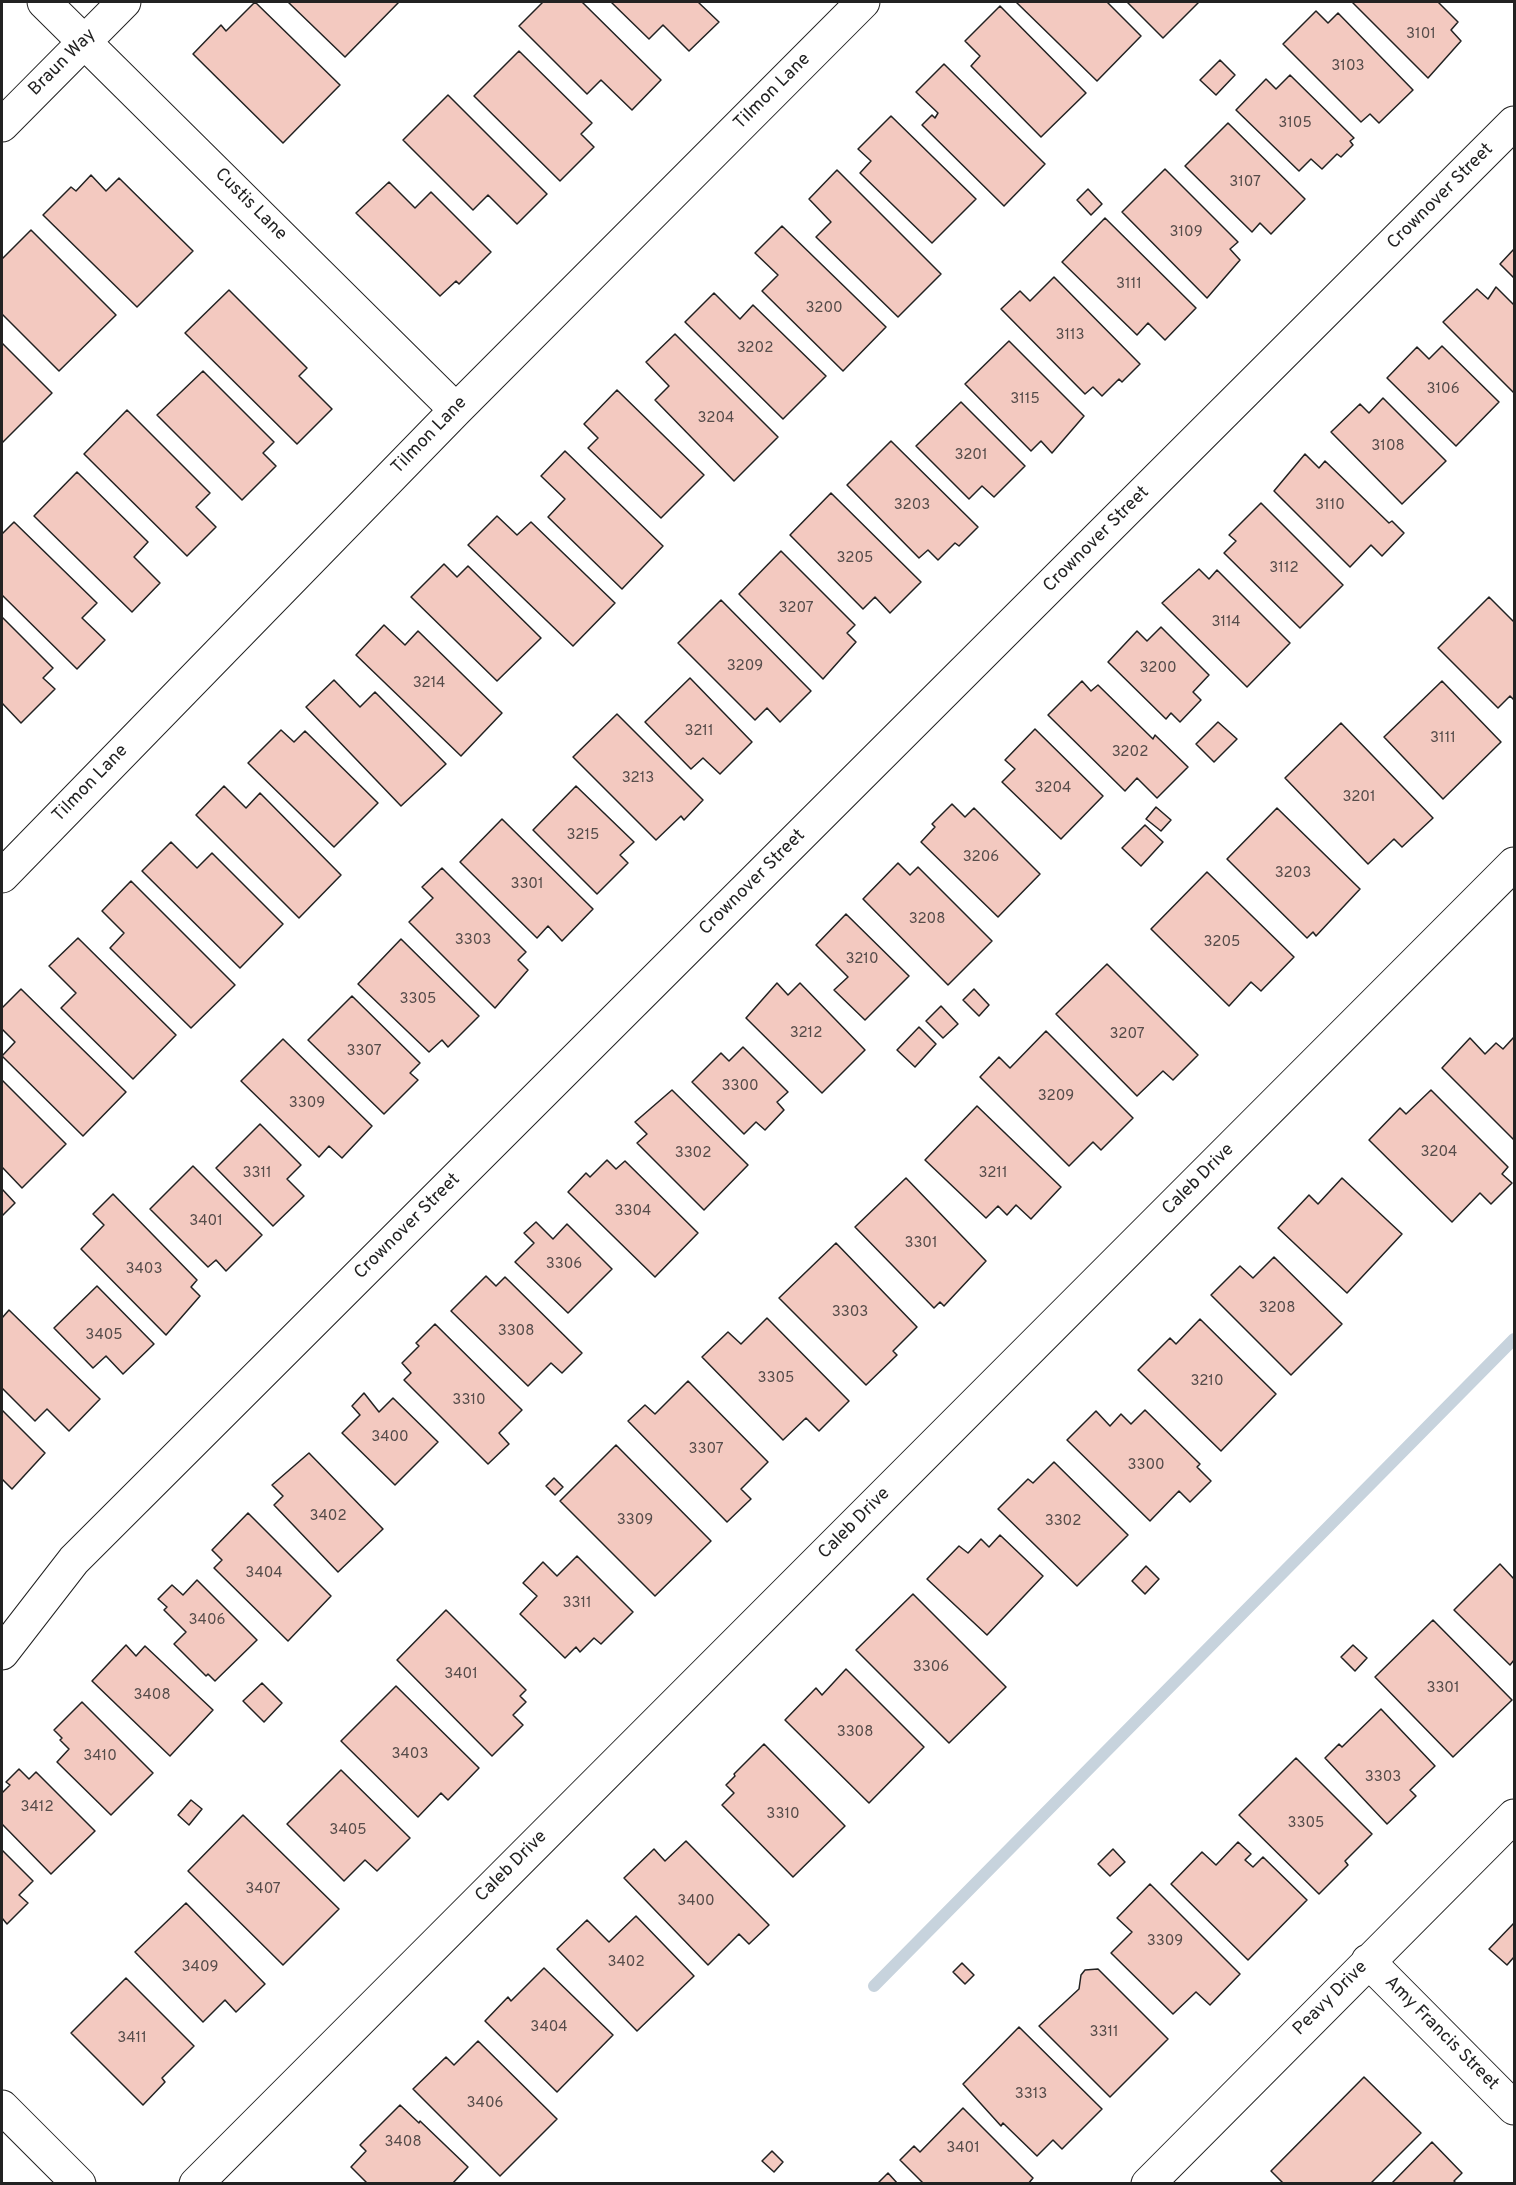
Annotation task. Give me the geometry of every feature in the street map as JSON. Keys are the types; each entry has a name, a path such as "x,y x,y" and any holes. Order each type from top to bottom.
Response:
{"street":[{"name":"Custis Lane","path":"44,2 456,410"},
{"name":"Braun Way","path":"2,125 124,2"},
{"name":"Tilmon Lane","path":"2,876 456,410 863,2"},
{"name":"Crownover Street","path":"2,1653 75,1560 1515,123"},
{"name":"Caleb Drive","path":"196,2184 1515,864"},
{"name":"Peavy Drive","path":"1148,2184 1515,1816"},
{"name":"Amy Francis Street","path":"1368,1961 1515,2108"},
{"path":"2,2107 79,2184"}],"building":[{"path":"255,2 340,85 283,143 193,54 221,25 226,31"},
{"path":"288,2 399,2 345,57"},
{"path":"543,2 582,2 661,80 632,110 601,80 587,94 519,26"},
{"path":"611,2 698,2 719,22 689,51 663,25 649,39"},
{"path":"1016,2 1107,2 1141,36 1097,81"},
{"path":"1127,2 1199,2 1163,38"},
{"path":"1352,2 1438,2 1458,22 1451,30 1461,41 1428,78"},
{"path":"1000,6 1086,93 1041,137 971,66 980,56 965,41"},
{"path":"1316,11 1328,23 1338,13 1413,90 1379,123 1370,114 1361,122 1283,44"},
{"path":"519,51 592,123 581,134 594,147 560,181 474,96"},
{"path":"1220,60 1235,75 1216,95 1200,80"},
{"path":"944,64 1045,164 1004,206 922,125 932,115 935,118 938,113 916,92"},
{"path":"1290,75 1354,138 1350,141 1353,145 1341,157 1337,154 1322,169 1311,159 1299,171 1236,110 1266,79 1276,89"},
{"path":"448,95 547,194 517,224 488,195 473,210 403,140"},
{"path":"891,116 976,199 932,243 860,173 871,161 858,149"},
{"path":"1228,123 1305,199 1271,234 1260,223 1252,232 1185,166"},
{"path":"1165,169 1238,242 1230,249 1240,260 1207,298 1122,212"},
{"path":"837,170 941,274 898,317 816,237 831,222 809,199"},
{"path":"91,175 106,191 119,178 193,251 137,307 43,215 71,187 76,191"},
{"path":"389,182 415,208 431,192 491,252 459,284 456,281 440,296 356,213"},
{"path":"1088,189 1102,204 1091,215 1077,200"},
{"path":"1105,218 1196,308 1165,340 1148,323 1137,335 1062,262"},
{"path":"782,226 886,327 843,371 762,291 778,275 755,253"},
{"path":"31,230 116,315 59,371 2,314 2,259"},
{"path":"1514,249 1514,278 1500,264"},
{"path":"1054,277 1140,364 1122,382 1119,379 1102,396 1093,387 1085,394 1001,309 1020,291 1030,301"},
{"path":"1496,287 1514,305 1514,393 1443,322 1477,289 1488,299"},
{"path":"229,290 307,368 299,376 332,409 297,444 185,333"},
{"path":"714,293 740,319 753,305 826,376 783,419 685,322"},
{"path":"675,334 778,437 734,481 655,400 669,386 646,362"},
{"path":"1009,341 1084,416 1052,453 1041,441 1031,451 965,384"},
{"path":"2,343 52,393 2,443"},
{"path":"1442,346 1499,402 1456,446 1387,378 1417,347 1429,359"},
{"path":"203,371 274,442 263,453 276,466 242,500 157,415"},
{"path":"617,390 704,475 661,518 588,448 598,438 584,424"},
{"path":"1383,398 1446,461 1402,504 1331,432 1360,404 1369,413"},
{"path":"961,402 1025,466 994,497 982,486 969,499 916,446"},
{"path":"127,410 210,493 196,507 216,527 187,556 84,454"},
{"path":"891,441 978,527 959,546 955,543 938,560 928,550 919,558 847,485"},
{"path":"565,451 663,546 622,589 548,517 565,499 541,476"},
{"path":"1305,454 1319,468 1325,461 1389,523 1392,521 1404,533 1382,556 1371,545 1350,567 1274,491"},
{"path":"77,472 148,542 134,557 160,583 132,612 34,516"},
{"path":"831,493 921,582 890,613 875,597 863,609 790,535"},
{"path":"1261,503 1343,585 1300,628 1224,553 1236,541 1229,535"},
{"path":"497,516 517,535 531,522 615,603 573,646 468,545"},
{"path":"14,522 97,603 82,618 105,640 77,669 2,595 2,534"},
{"path":"781,551 855,625 847,633 856,642 823,679 739,594"},
{"path":"444,564 457,577 468,566 541,638 497,681 411,597"},
{"path":"1199,569 1209,579 1217,570 1290,643 1247,687 1162,603"},
{"path":"1489,597 1514,622 1514,700 1510,696 1498,708 1438,648"},
{"path":"721,600 811,691 780,722 767,708 755,720 678,643"},
{"path":"2,617 53,668 43,678 55,689 21,723 2,703"},
{"path":"384,625 405,645 418,631 502,713 461,756 356,655"},
{"path":"1161,627 1209,675 1193,692 1201,700 1180,722 1171,713 1166,719 1108,662 1137,631 1147,641"},
{"path":"690,678 752,742 720,774 703,758 691,769 645,722"},
{"path":"334,680 360,707 375,692 446,764 401,806 306,707"},
{"path":"1082,681 1091,691 1098,685 1153,739 1155,735 1188,767 1157,798 1137,778 1125,791 1048,715"},
{"path":"1442,681 1501,742 1443,799 1384,737"},
{"path":"617,714 703,800 684,820 681,816 656,840 573,757"},
{"path":"1218,722 1237,739 1214,762 1196,744"},
{"path":"1341,723 1433,818 1402,847 1394,839 1368,864 1285,778"},
{"path":"1035,729 1103,796 1061,839 1002,782 1015,769 1005,760"},
{"path":"281,730 294,742 305,731 378,803 334,847 248,763"},
{"path":"224,786 246,808 260,793 341,875 299,918 196,815"},
{"path":"576,786 634,842 620,855 628,863 597,894 533,830"},
{"path":"952,804 965,817 974,808 1040,874 998,917 921,842 935,827 932,824"},
{"path":"1156,807 1171,820 1161,831 1146,819"},
{"path":"1277,808 1360,889 1316,936 1313,932 1307,938 1227,859"},
{"path":"502,819 593,909 562,941 548,926 537,938 460,862"},
{"path":"1145,825 1163,842 1141,866 1122,848"},
{"path":"171,842 197,868 212,853 283,924 240,968 142,871"},
{"path":"898,863 910,875 918,867 992,941 948,985 863,899"},
{"path":"442,868 526,952 518,960 528,970 495,1008 409,922 433,898 422,887"},
{"path":"1207,872 1294,957 1261,991 1251,982 1229,1006 1151,929"},
{"path":"131,881 235,985 191,1028 110,948 124,933 102,911"},
{"path":"846,914 909,976 865,1020 834,990 848,977 816,945"},
{"path":"78,938 176,1035 133,1079 61,1008 76,993 49,966"},
{"path":"401,939 479,1016 448,1047 442,1040 429,1052 358,984"},
{"path":"1107,964 1198,1055 1173,1080 1163,1071 1137,1096 1056,1014"},
{"path":"777,983 788,995 800,983 865,1050 822,1093 746,1018"},
{"path":"21,989 126,1092 83,1136 2,1056 15,1042 2,1029 2,1008"},
{"path":"974,989 989,1005 979,1016 963,1000"},
{"path":"352,996 420,1063 410,1073 418,1080 384,1114 308,1040"},
{"path":"941,1006 958,1024 943,1038 926,1021"},
{"path":"919,1027 936,1044 915,1067 897,1050"},
{"path":"1046,1031 1133,1118 1101,1150 1093,1142 1069,1166 980,1077 999,1057 1010,1068"},
{"path":"1514,1037 1514,1140 1442,1068 1470,1038 1485,1054 1496,1043 1503,1049"},
{"path":"283,1039 372,1126 342,1158 329,1146 319,1157 241,1081"},
{"path":"743,1047 788,1092 777,1102 784,1110 765,1130 756,1122 744,1134 692,1082 721,1053 729,1061"},
{"path":"2,1080 66,1144 22,1188 2,1167"},
{"path":"672,1090 748,1165 704,1210 637,1143 647,1134 635,1122"},
{"path":"1431,1090 1508,1167 1502,1174 1512,1183 1491,1204 1480,1193 1452,1222 1369,1140 1400,1108 1406,1114"},
{"path":"977,1106 1061,1187 1031,1219 1016,1205 1007,1215 998,1206 986,1218 925,1160"},
{"path":"260,1124 301,1165 287,1179 304,1196 273,1226 216,1168"},
{"path":"607,1160 616,1169 625,1161 698,1233 655,1277 568,1192 586,1173 590,1177"},
{"path":"193,1166 262,1235 226,1271 216,1260 208,1267 150,1209"},
{"path":"906,1178 986,1261 944,1306 940,1302 934,1308 855,1227"},
{"path":"1342,1178 1402,1234 1347,1293 1278,1228 1309,1195 1318,1204"},
{"path":"2,1189 15,1203 2,1216"},
{"path":"113,1194 197,1280 191,1287 200,1296 166,1335 81,1249 104,1225 93,1214"},
{"path":"536,1222 553,1239 567,1224 612,1269 568,1313 515,1262 534,1243 524,1233"},
{"path":"836,1243 917,1327 893,1351 897,1355 866,1385 779,1298"},
{"path":"1274,1257 1342,1324 1291,1375 1211,1295 1240,1266 1253,1278"},
{"path":"486,1276 496,1286 505,1277 582,1353 562,1373 551,1363 528,1386 451,1311"},
{"path":"97,1286 154,1344 123,1374 106,1356 93,1368 54,1328"},
{"path":"9,1310 100,1399 69,1431 47,1409 35,1421 2,1388 2,1318"},
{"path":"767,1318 849,1401 819,1431 806,1418 783,1440 702,1357 728,1332 741,1344"},
{"path":"1200,1319 1276,1394 1221,1451 1138,1370 1170,1338 1176,1344"},
{"path":"435,1324 522,1410 499,1433 509,1444 488,1464 404,1380 411,1373 402,1363 419,1346 416,1343"},
{"path":"688,1381 768,1462 741,1489 751,1499 727,1522 628,1421 645,1405 655,1414"},
{"path":"364,1393 379,1412 393,1398 438,1442 395,1485 342,1433 360,1415 352,1406"},
{"path":"2,1410 45,1453 12,1489 2,1479"},
{"path":"1145,1410 1200,1464 1197,1467 1211,1481 1190,1502 1179,1491 1150,1521 1067,1440 1096,1411 1110,1426 1121,1414 1131,1424"},
{"path":"616,1445 711,1541 655,1596 560,1501"},
{"path":"309,1453 383,1529 338,1572 274,1505 283,1496 272,1485"},
{"path":"1054,1462 1128,1535 1077,1586 998,1509 1028,1479 1033,1483"},
{"path":"554,1478 563,1487 555,1495 546,1486"},
{"path":"248,1513 331,1596 288,1641 214,1568 222,1560 212,1550"},
{"path":"1000,1535 1043,1576 987,1635 927,1579 959,1546 968,1553 981,1539 989,1547"},
{"path":"577,1556 633,1612 601,1644 594,1638 580,1652 576,1647 565,1658 520,1614 537,1596 523,1583 543,1562 557,1576"},
{"path":"1500,1564 1514,1579 1514,1660 1510,1665 1454,1610"},
{"path":"1146,1566 1159,1579 1145,1594 1132,1581"},
{"path":"197,1580 257,1640 215,1681 208,1674 206,1676 174,1644 186,1632 164,1610 167,1607 158,1599 172,1585 183,1595"},
{"path":"913,1594 1006,1687 949,1743 856,1650"},
{"path":"446,1610 526,1690 520,1696 526,1702 513,1715 523,1725 492,1756 397,1660"},
{"path":"1433,1620 1512,1700 1453,1757 1375,1677"},
{"path":"126,1645 136,1656 145,1646 213,1710 170,1756 92,1681"},
{"path":"1353,1645 1367,1658 1355,1671 1341,1657"},
{"path":"846,1669 924,1747 869,1803 785,1720 816,1688 822,1695"},
{"path":"262,1683 282,1703 264,1722 243,1701"},
{"path":"396,1686 479,1768 448,1800 441,1793 418,1817 341,1741"},
{"path":"82,1702 153,1773 111,1815 57,1762 69,1749 54,1730"},
{"path":"1381,1709 1435,1766 1410,1790 1416,1796 1387,1824 1325,1758 1339,1744 1342,1747"},
{"path":"764,1744 845,1826 793,1877 722,1805 734,1793 726,1785"},
{"path":"1296,1758 1372,1834 1345,1861 1348,1865 1319,1894 1239,1815"},
{"path":"19,1769 29,1779 36,1772 95,1831 51,1874 2,1824 2,1793 10,1785 6,1782"},
{"path":"341,1770 410,1838 377,1871 365,1860 344,1881 287,1824"},
{"path":"191,1800 202,1809 189,1825 178,1815"},
{"path":"243,1815 339,1909 283,1965 188,1871"},
{"path":"686,1841 769,1925 749,1944 739,1934 708,1965 624,1878 654,1849 665,1861"},
{"path":"1238,1842 1251,1854 1245,1860 1253,1867 1263,1857 1307,1900 1248,1960 1171,1884 1202,1852 1216,1865"},
{"path":"1113,1849 1125,1862 1110,1876 1098,1864"},
{"path":"2,1850 33,1881 19,1895 28,1903 7,1924 2,1918"},
{"path":"1150,1884 1240,1974 1210,2005 1196,1992 1173,2014 1111,1953 1132,1932 1117,1918"},
{"path":"186,1903 265,1984 236,2012 225,2000 203,2022 135,1952"},
{"path":"636,1916 694,1976 637,2031 557,1949 587,1920 609,1942"},
{"path":"1514,1923 1514,1957 1507,1965 1489,1949"},
{"path":"962,1963 974,1975 965,1984 953,1972"},
{"path":"544,1968 613,2035 557,2092 485,2021 508,1997 511,2001"},
{"path":"1098,1969 1168,2039 1110,2097 1039,2026 1079,1989 1081,1975 1085,1970"},
{"path":"126,1978 194,2046 162,2078 165,2082 143,2105 71,2033"},
{"path":"1019,2027 1102,2109 1062,2149 1053,2140 1037,2156 1003,2123 1001,2126 963,2084"},
{"path":"478,2041 557,2119 500,2176 413,2089 446,2057 454,2065"},
{"path":"1364,2077 1421,2133 1370,2184 1284,2184 1271,2171"},
{"path":"400,2105 468,2167 452,2184 368,2184 351,2167 366,2151 360,2145"},
{"path":"963,2108 1033,2178 1028,2184 924,2184 900,2160 914,2146 920,2152"},
{"path":"1432,2142 1462,2173 1454,2181 1457,2184 1391,2184"},
{"path":"772,2151 783,2162 774,2172 762,2161"},
{"path":"888,2173 898,2184 877,2184"}],"waterway":[{"path":"874,1986 1514,1339"}]}
